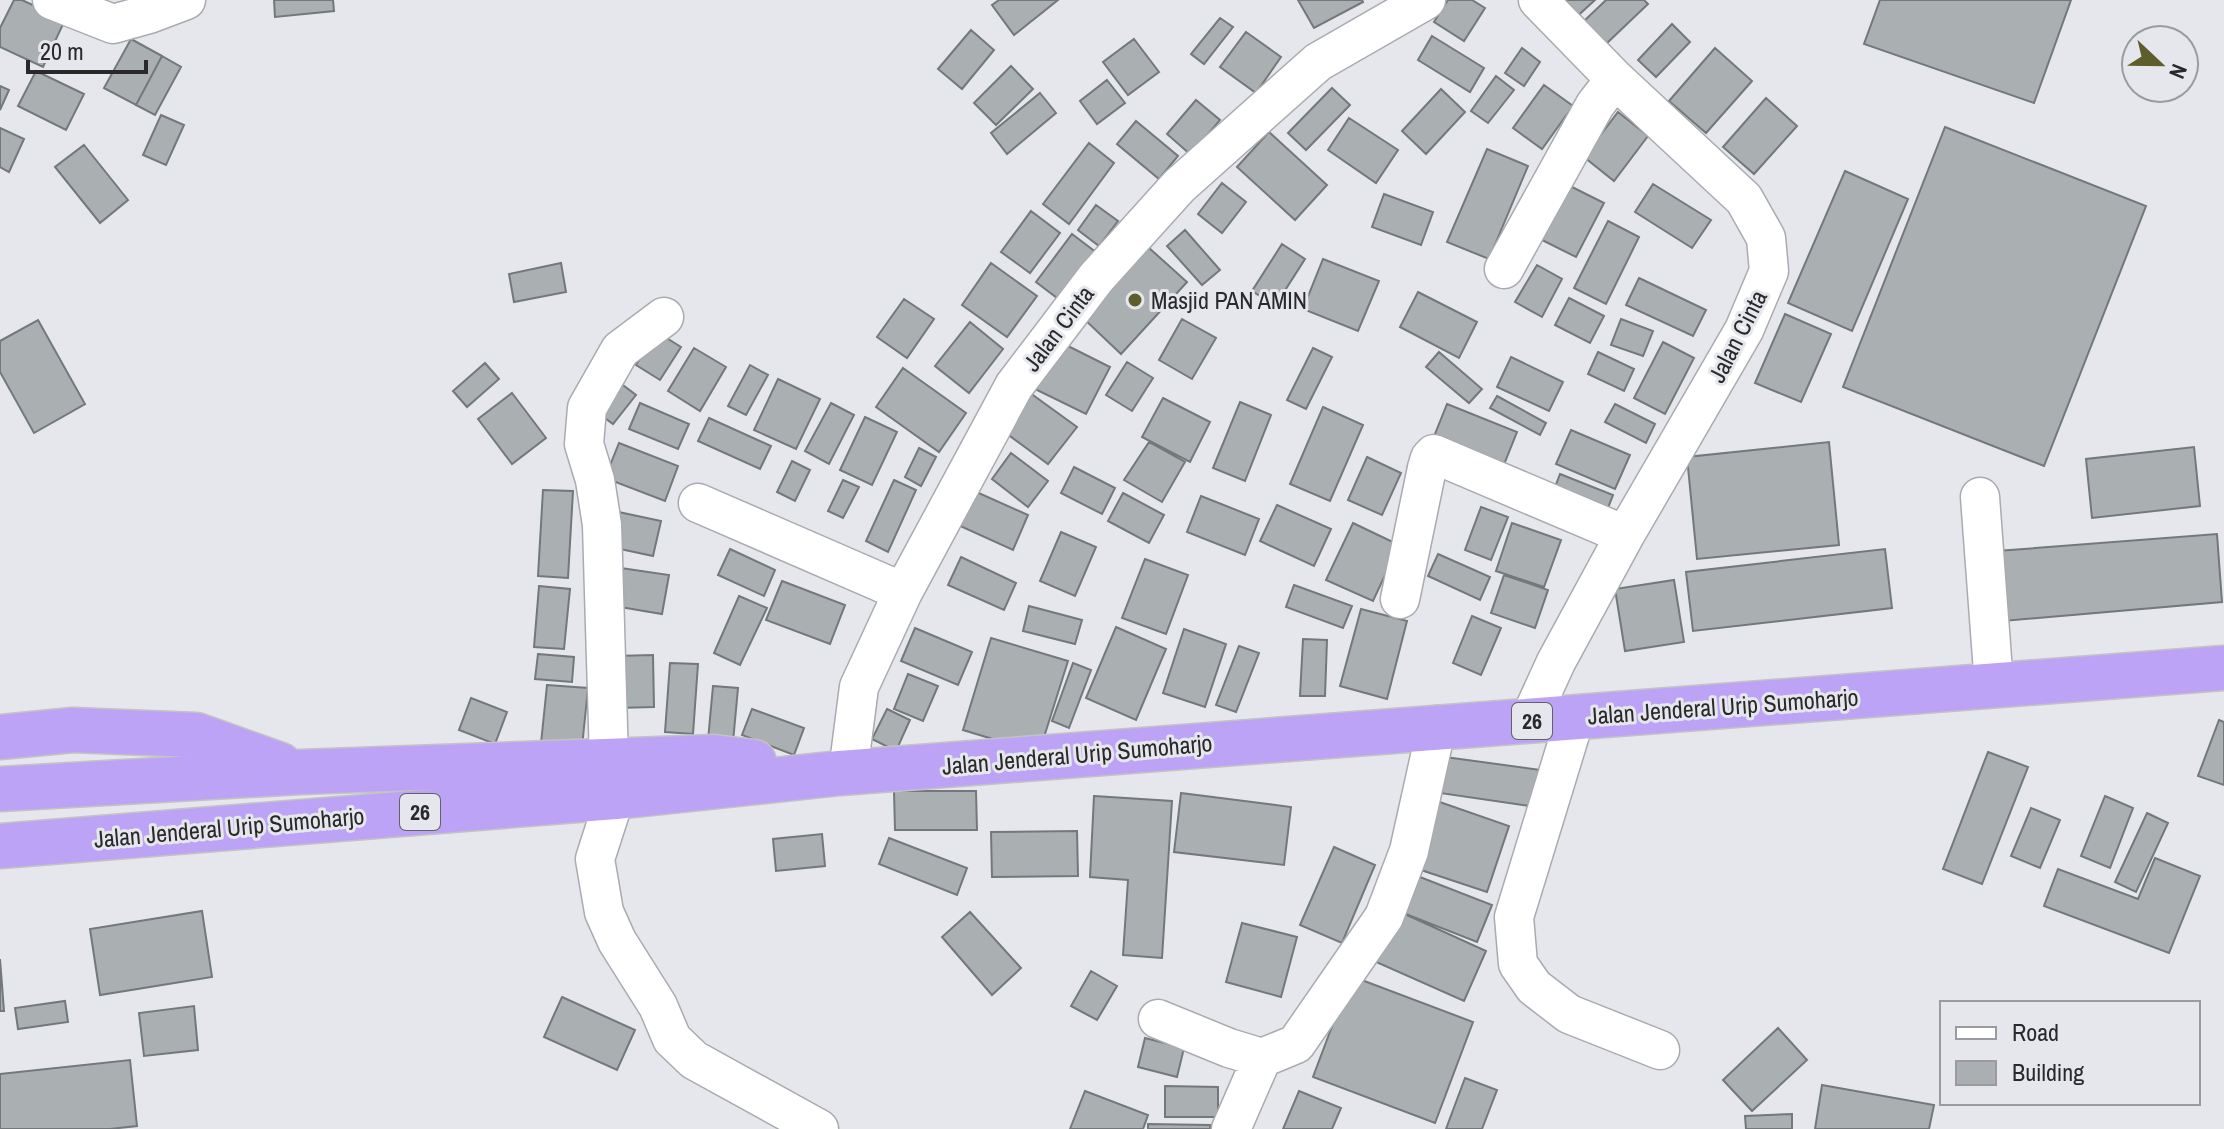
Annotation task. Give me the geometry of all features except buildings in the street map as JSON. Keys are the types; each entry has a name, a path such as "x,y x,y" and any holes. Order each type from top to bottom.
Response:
{"highway":[{"name":"Jalan Jenderal Urip Sumoharjo","path":"0,789 301,772 612,779 844,772 2224,668"},
{"path":"0,737 73,730 196,735 301,772"},
{"name":"Jalan Jenderal Urip Sumoharjo","path":"0,846 612,779"}],"street":[{"path":"52,0 113,24 186,0"},
{"name":"Jalan Cinta","path":"844,772 859,687 903,592 1014,386 1096,278 1179,186 1318,62 1426,0"},
{"name":"Jalan Cinta","path":"1529,721 1556,662 1625,535 1744,330 1769,271 1766,238 1744,199 1615,79 1538,0"},
{"path":"1504,269 1595,105 1615,79"},
{"path":"664,317 620,350 587,408 584,444 595,480 602,525 612,779 595,859 604,912 617,941 658,1006 672,1039 694,1060 819,1129"},
{"path":"1400,599 1421,496 1434,454 1625,535"},
{"path":"1980,497 1994,685"},
{"path":"698,503 903,592"},
{"path":"1575,718 1514,917 1518,964 1534,987 1569,1014 1660,1050"},
{"path":"1158,1019 1262,1058 1296,1044 1384,917 1409,851 1437,725"},
{"path":"1231,1129 1262,1058"}],"place":[{"name":"Masjid PAN AMIN","path":"1135,300"}]}
